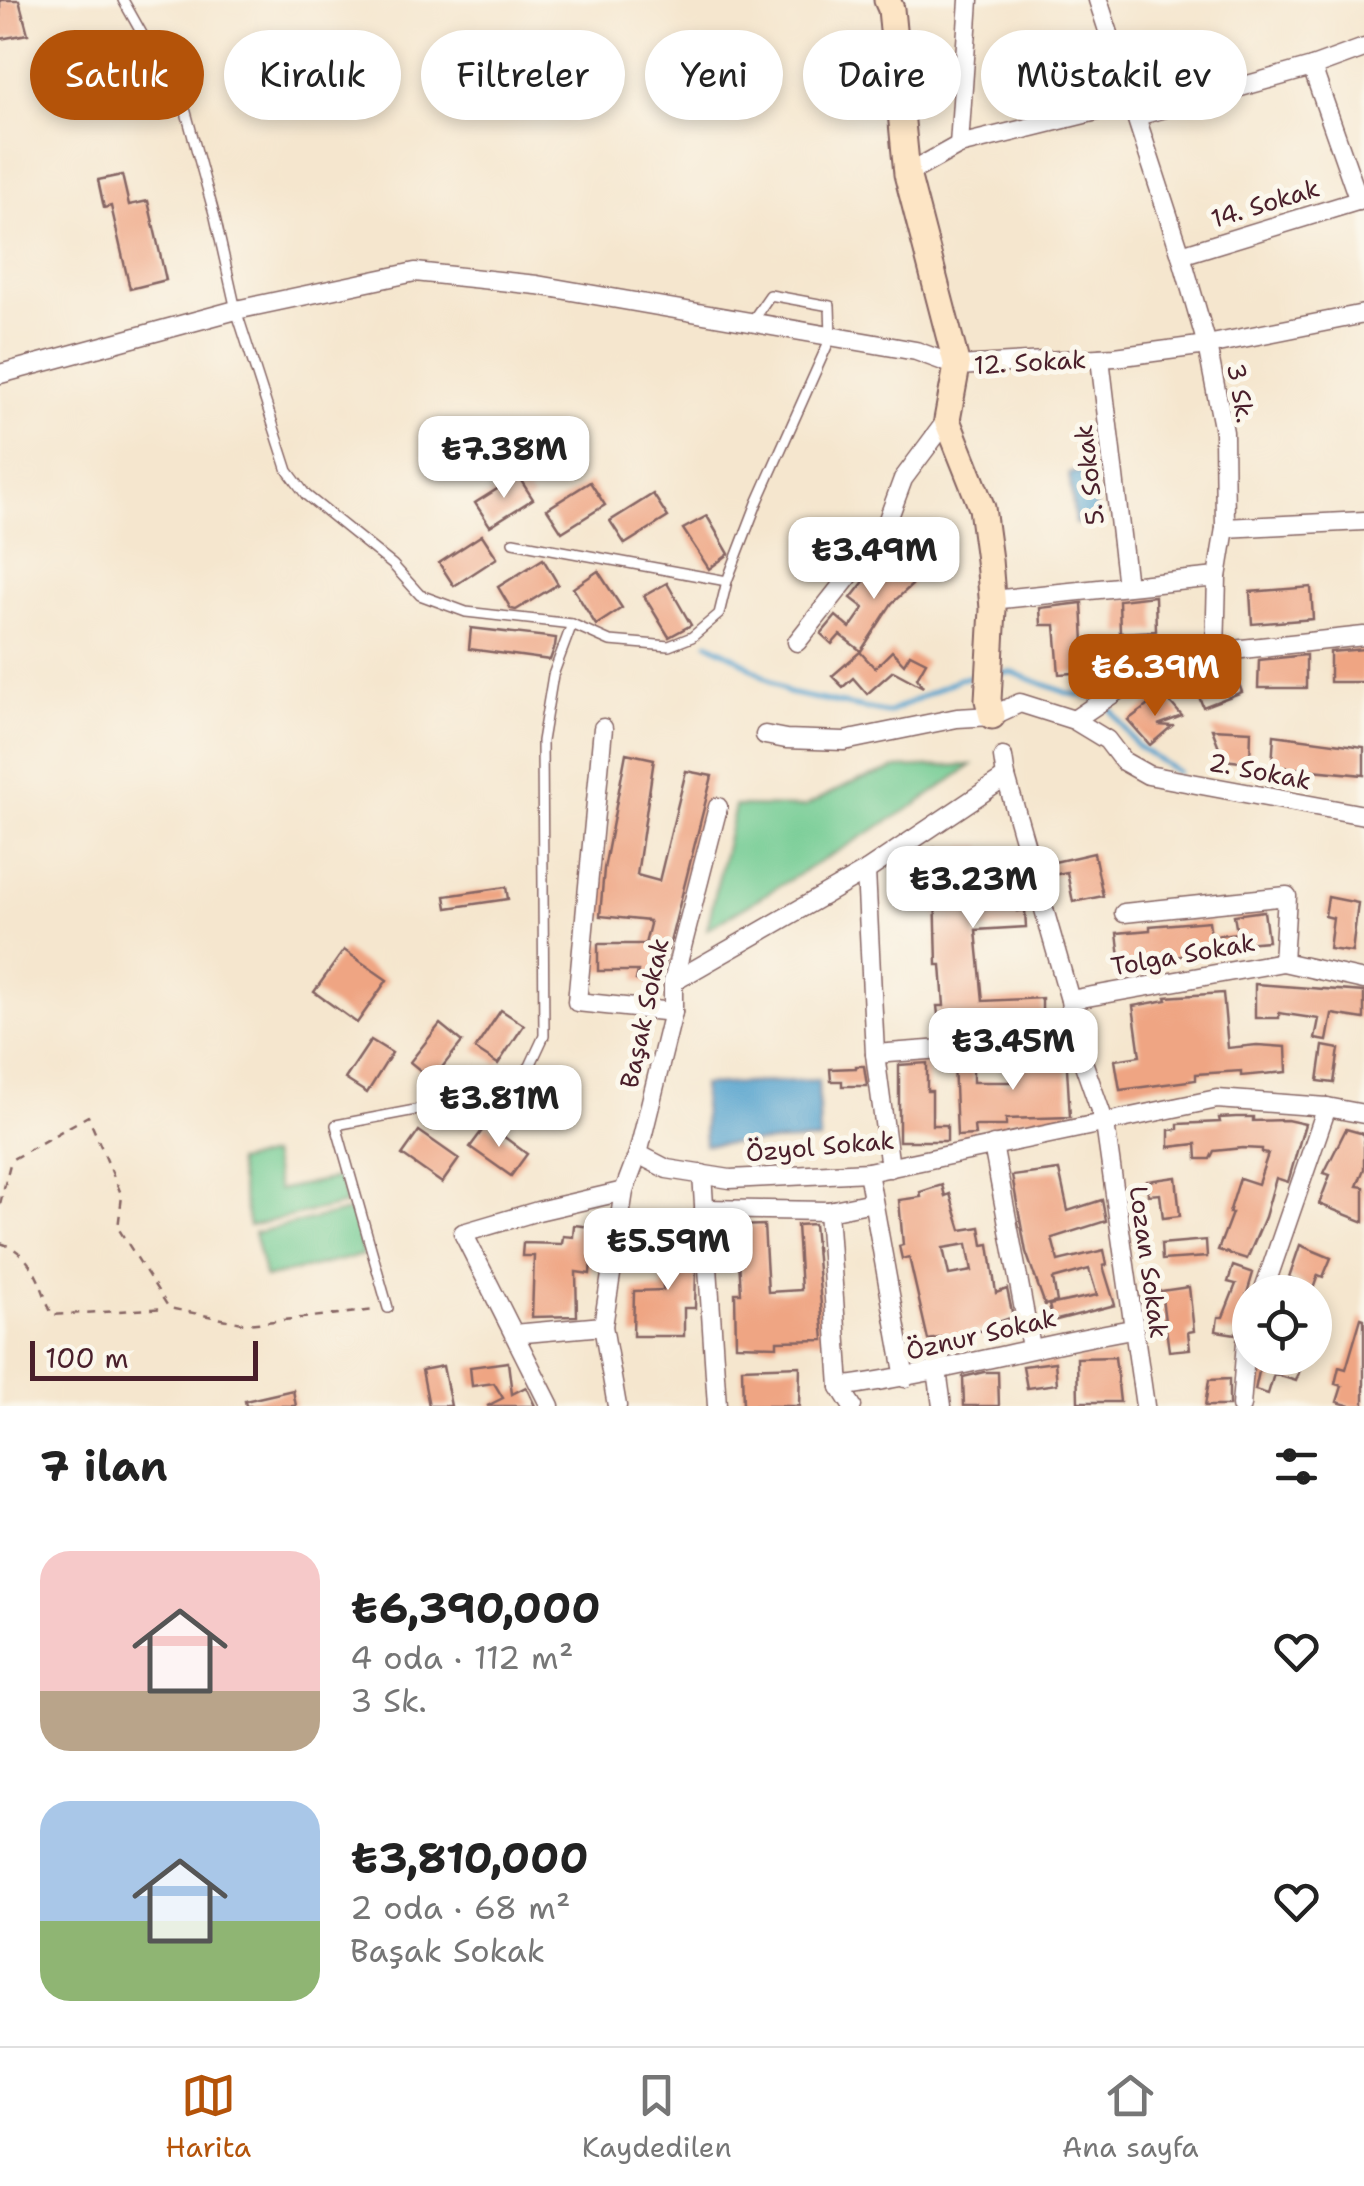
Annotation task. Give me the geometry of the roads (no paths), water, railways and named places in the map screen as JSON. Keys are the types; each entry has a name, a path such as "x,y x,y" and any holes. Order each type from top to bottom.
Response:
{"main road":[{"path":"887,0 907,174 957,366"},
{"name":"12. Sokak","path":"948,420 957,366"},
{"path":"948,420 982,508 992,600 988,700 992,716"}],"street":[{"path":"958,145 968,0"},
{"name":"3 Sk.","path":"1098,0 1108,30"},
{"path":"1247,82 1364,48"},
{"path":"1312,66 1362,200"},
{"path":"907,174 958,145 1084,120"},
{"name":"3 Sk.","path":"1138,120 1182,254 1207,345 1224,432 1225,528 1217,577 1215,652"},
{"name":"14. Sokak","path":"1182,254 1362,200"},
{"path":"0,374 236,310 414,272 537,285 916,351 957,366"},
{"name":"12. Sokak","path":"957,366 1100,358 1207,345 1364,314"},
{"name":"5. Sokak","path":"1100,358 1128,586"},
{"name":"12. Sokak","path":"797,642 883,533 903,479 948,420"},
{"path":"1225,528 1364,520"},
{"path":"992,600 1217,577"},
{"path":"1074,720 1167,656 1364,636"},
{"name":"2. Sokak","path":"765,735 844,740 958,718 992,716 1020,703 1074,720 1107,740 1124,761 1148,775 1364,814"},
{"path":"604,728 577,1002 673,1012"},
{"name":"Lozan Sokak","path":"1003,757 1070,1000 1076,1039 1105,1124 1144,1406"},
{"path":"674,982 866,871 1006,777"},
{"name":"Başak Sokak","path":"617,1406 603,1326 624,1191 638,1154 673,1012 674,982 718,807"},
{"path":"866,871 875,1054 890,1168"},
{"path":"1124,913 1287,896 1283,962"},
{"name":"Tolga Sokak","path":"1070,1000 1283,962 1364,980"},
{"path":"875,1054 1076,1039"},
{"name":"Özyol Sokak","path":"638,1154 668,1169 730,1179 868,1172 1217,1099 1327,1107 1364,1114"},
{"path":"1269,1275 1327,1107"},
{"path":"993,1145 1032,1347"},
{"path":"868,1172 905,1378"},
{"path":"702,1174 717,1406"},
{"path":"550,1406 463,1233 624,1191"},
{"path":"704,1209 828,1211 873,1202"},
{"path":"828,1211 840,1387 852,1406"},
{"path":"514,1334 603,1326"},
{"name":"Öznur Sokak","path":"840,1387 905,1378 1132,1328"},
{"path":"937,1370 942,1406"},
{"path":"1240,1406 1243,1375"}],"lane":[{"path":"123,0 186,112 236,310 288,471 306,495 393,564 420,595 466,612 572,624 610,641 669,646 692,637 720,614 727,580 757,503 830,337 830,306 770,295 750,323"},
{"path":"513,542 727,580"},
{"path":"388,1308 336,1125 510,1087 530,1066 544,1036 542,741 553,675 572,624"}],"water":[{"path":"1091,471 1098,522 1075,524 1069,473"},
{"path":"818,1080 820,1140 705,1145 702,1085"}],"waterway":[{"path":"708,643 788,693 888,713 959,679 980,675"},
{"path":"996,673 1011,672 1070,694 1096,697"},
{"path":"1108,705 1137,746 1178,772"}]}
